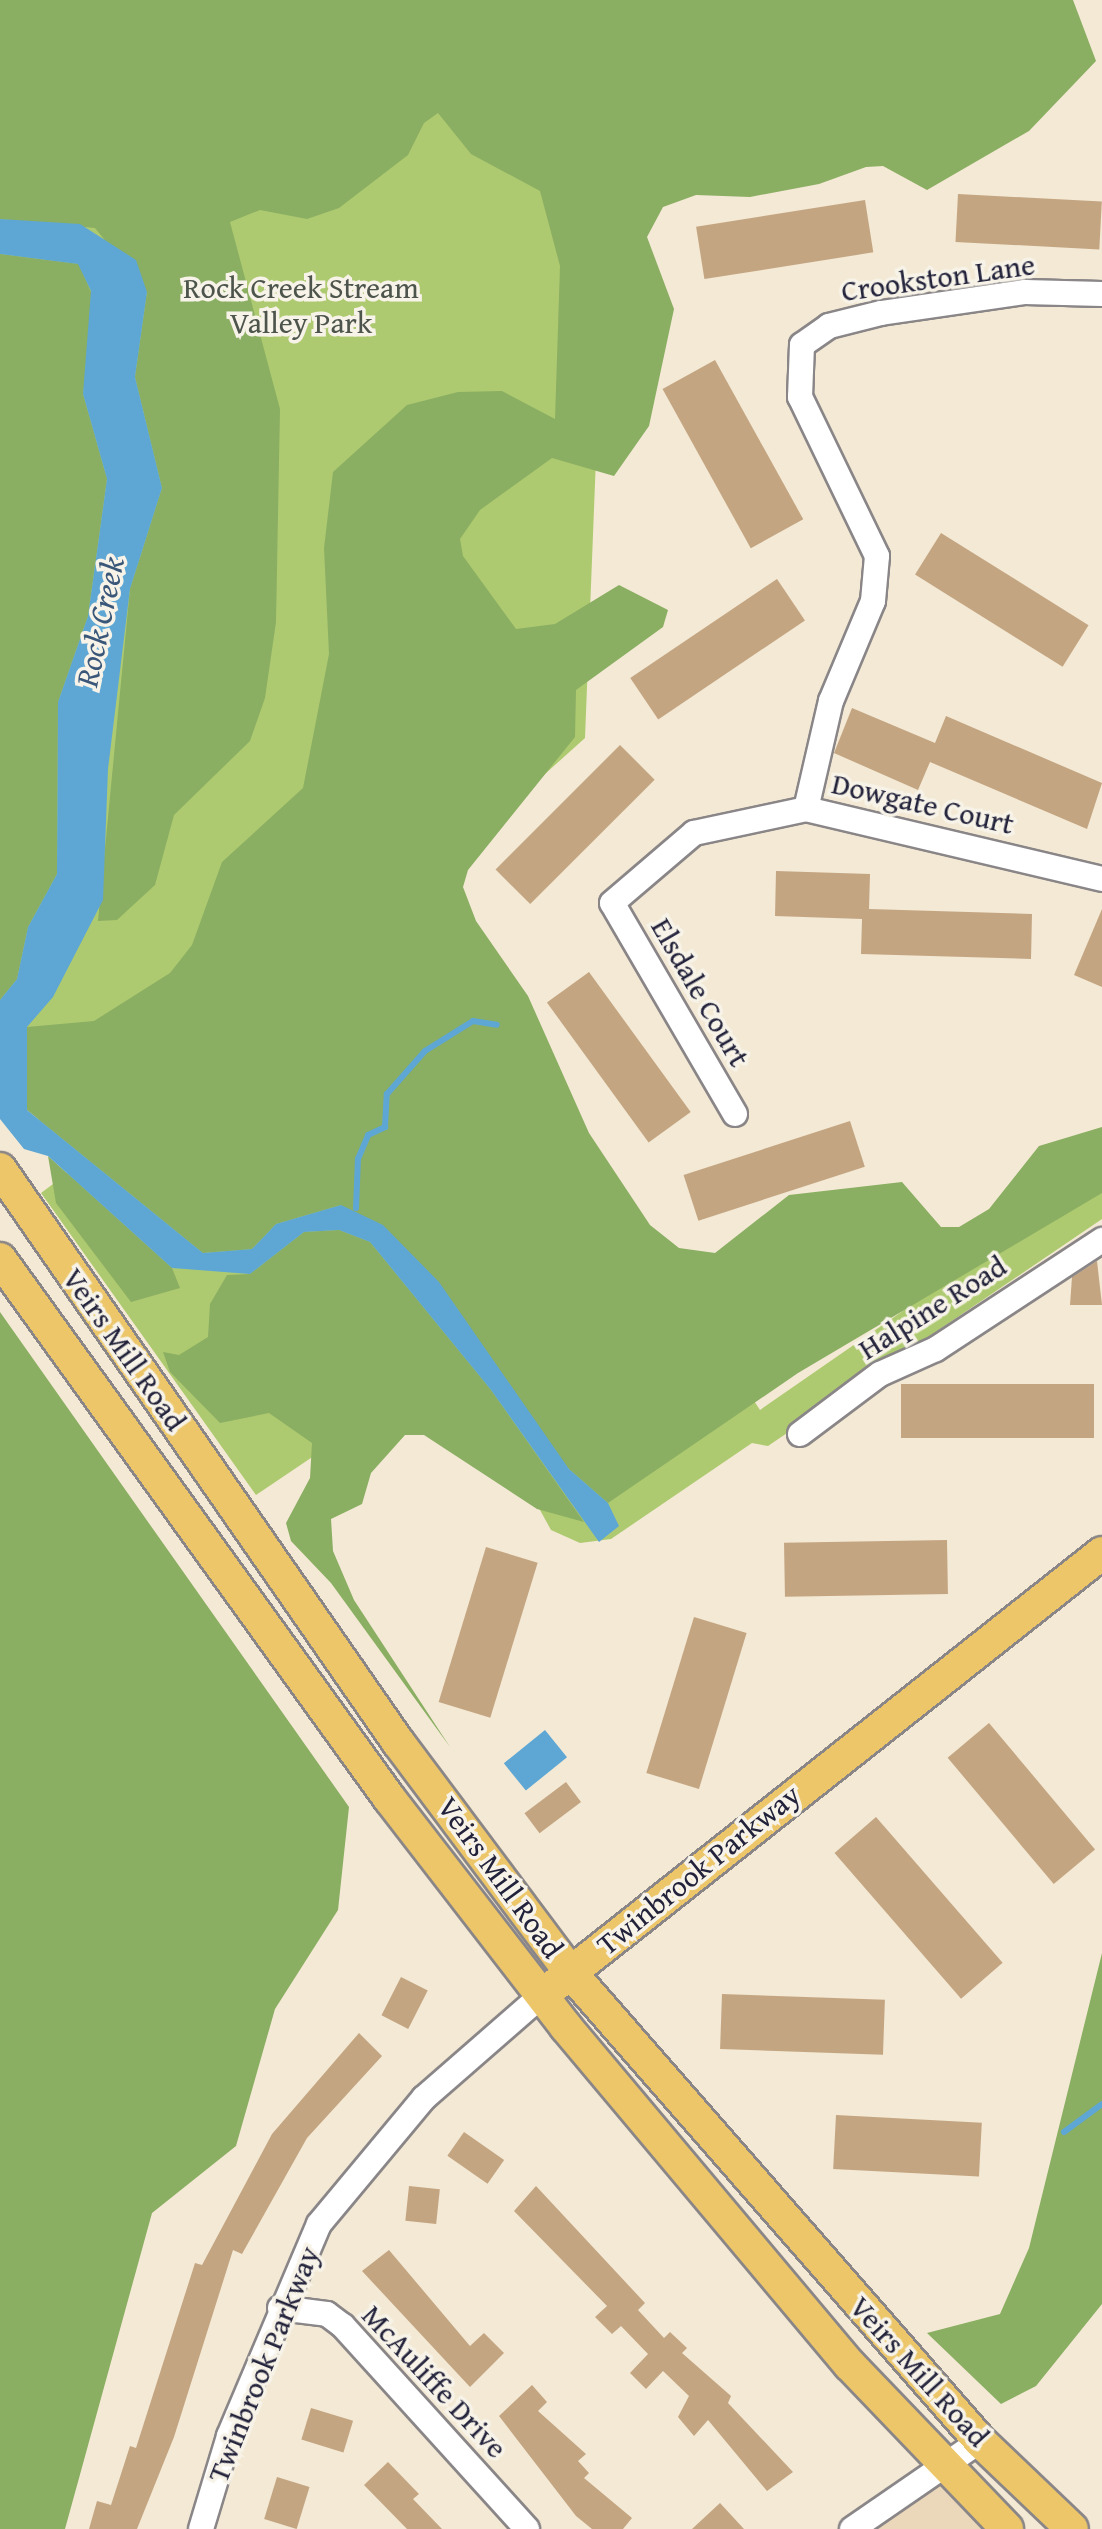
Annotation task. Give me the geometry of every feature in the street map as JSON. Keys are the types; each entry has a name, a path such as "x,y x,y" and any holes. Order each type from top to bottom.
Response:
{"main road":[{"name":"Veirs Mill Road","path":"8,1182 398,1742 570,1972 980,2441 1072,2529"},
{"name":"Veirs Mill Road","path":"0,1259 396,1808 542,1995 850,2365 1007,2529"},
{"name":"Twinbrook Parkway","path":"542,1995 1102,1553"}],"street":[{"name":"Crookston Lane","path":"806,809 831,701 873,601 877,556 800,397 802,345 829,326 881,313 1025,292 1102,294"},
{"name":"Dowgate Court","path":"612,903 694,833 806,809 1102,879"},
{"name":"Elsdale Court","path":"612,903 735,1114"},
{"name":"Halpine Road","path":"800,1434 880,1374 936,1349 1102,1240"},
{"name":"Twinbrook Parkway","path":"201,2529 280,2308 319,2224 387,2139 542,1995"},
{"name":"McAuliffe Drive","path":"280,2308 327,2314 343,2326 527,2529"},
{"path":"852,2529 980,2441"}],"shaded area":[{"path":"946,2464 1007,2529 852,2529"}],"green space":[{"name":"Rock Creek Stream Valley Park","path":"0,0 673,0 601,331 585,738 418,888 760,1410 1102,1173 1102,1219 768,1446 752,1443 611,1539 580,1543 551,1530 495,1428 428,1379 256,1495 41,1193 73,1169 0,1065"},
{"name":"Rock Creek Stream Valley Park","path":"0,0 1073,0 1096,61 1029,131 927,190 883,166 866,167 819,184 750,197 696,195 663,207 647,237 674,309 649,426 614,476 552,458 480,510 460,539 463,556 516,629 555,624 619,585 668,610 663,627 576,690 575,737 468,870 463,887 476,921 528,996 589,1133 650,1225 679,1248 715,1253 789,1195 902,1182 941,1227 959,1227 989,1209 1039,1146 1102,1127 1102,1193 798,1373 608,1503 569,1469 341,1205 276,1224 252,1249 203,1253 27,1110 27,1027 94,1021 170,973 192,945 222,862 303,788 329,654 324,548 333,472 407,405 458,392 502,391 555,419 560,266 540,191 471,154 438,113 424,123 408,155 339,208 307,219 260,210 230,222 280,409 276,622 265,698 250,741 174,815 155,885 117,920 98,921 130,589 162,488 135,377 147,292 95,228 0,219"},
{"path":"0,254 79,264 91,292 93,326 83,394 107,479 88,616 58,702 57,874 28,927 17,979 0,1000"},
{"path":"48,1156 172,1268 180,1288 131,1302 56,1203"},
{"path":"339,1230 370,1242 491,1390 584,1522 537,1509 424,1435 405,1435 371,1473 362,1504 331,1519 333,1551 354,1600 450,1747 331,1583 291,1541 286,1523 310,1478 312,1443 269,1413 220,1423 170,1372 163,1352 179,1355 208,1337 210,1304 227,1275 250,1274 304,1232"},
{"path":"0,1312 349,1807 338,1910 275,2009 236,2146 152,2213 65,2529 0,2529"},
{"path":"1102,1953 1102,2304 1036,2386 1001,2404 927,2333 1000,2314 1029,2248"}],"water":[{"name":"Rock Creek","path":"0,219 80,224 136,260 147,292 135,377 162,488 130,589 108,769 103,900 53,997 27,1027 27,1110 203,1253 252,1249 276,1224 341,1205 383,1225 439,1282 569,1469 608,1503 619,1526 599,1542 491,1390 370,1242 339,1230 304,1232 250,1274 172,1268 48,1156 24,1149 0,1119 0,1000 17,979 28,927 57,874 58,702 88,616 107,479 83,394 91,291 78,264 0,254"},
{"path":"545,1730 567,1757 526,1791 504,1763"}],"building":[{"path":"958,194 1102,202 1099,249 955,242"},
{"path":"865,200 873,252 704,279 696,227"},
{"path":"715,360 803,519 751,548 663,389"},
{"path":"941,533 1089,625 1063,667 915,575"},
{"path":"777,579 805,620 658,719 630,678"},
{"path":"852,708 935,743 946,716 1102,783 1087,829 930,762 918,790 834,753"},
{"path":"620,745 655,780 530,904 496,869"},
{"path":"776,871 870,874 869,909 1032,914 1031,959 861,954 862,919 775,916"},
{"path":"1102,909 1102,987 1074,975"},
{"path":"589,972 691,1112 649,1143 547,1003"},
{"path":"850,1121 865,1167 698,1221 684,1175"},
{"path":"1097,1261 1102,1305 1070,1305 1072,1277"},
{"path":"901,1384 1094,1384 1094,1438 901,1438"},
{"path":"947,1540 948,1594 785,1597 784,1543"},
{"path":"486,1547 538,1563 490,1718 439,1702"},
{"path":"694,1617 747,1633 699,1789 646,1773"},
{"path":"989,1723 1095,1849 1054,1884 948,1758"},
{"path":"566,1782 581,1802 540,1833 524,1813"},
{"path":"876,1817 1003,1963 961,1999 834,1853"},
{"path":"401,1977 428,1991 408,2029 381,2015"},
{"path":"722,1994 885,2000 883,2055 720,2049"},
{"path":"359,2033 382,2056 307,2138 242,2254 233,2250 174,2437 137,2529 89,2529 97,2501 111,2505 130,2446 136,2448 195,2263 202,2265 272,2134"},
{"path":"836,2115 982,2123 979,2177 833,2169"},
{"path":"464,2132 504,2160 488,2184 447,2156"},
{"path":"409,2186 440,2189 436,2224 405,2221"},
{"path":"536,2186 645,2303 638,2310 664,2338 670,2332 687,2348 682,2353 731,2396 728,2403 793,2472 767,2491 708,2420 694,2436 678,2417 689,2396 663,2371 646,2389 630,2373 648,2354 621,2326 612,2334 595,2317 607,2306 514,2211"},
{"path":"389,2250 470,2346 484,2333 504,2353 470,2387 362,2271"},
{"path":"532,2385 547,2402 538,2411 586,2454 578,2461 589,2473 584,2478 632,2518 623,2529 592,2529 576,2516 499,2416"},
{"path":"311,2408 353,2421 343,2452 301,2440"},
{"path":"388,2462 419,2494 413,2499 442,2529 407,2529 364,2485"},
{"path":"277,2477 310,2487 297,2529 264,2519"},
{"path":"720,2503 744,2529 692,2529"}],"waterway":[{"path":"356,1208 358,1159 368,1135 385,1127 387,1094 425,1051 473,1021 497,1025"},
{"path":"1064,2132 1102,2104"}]}
